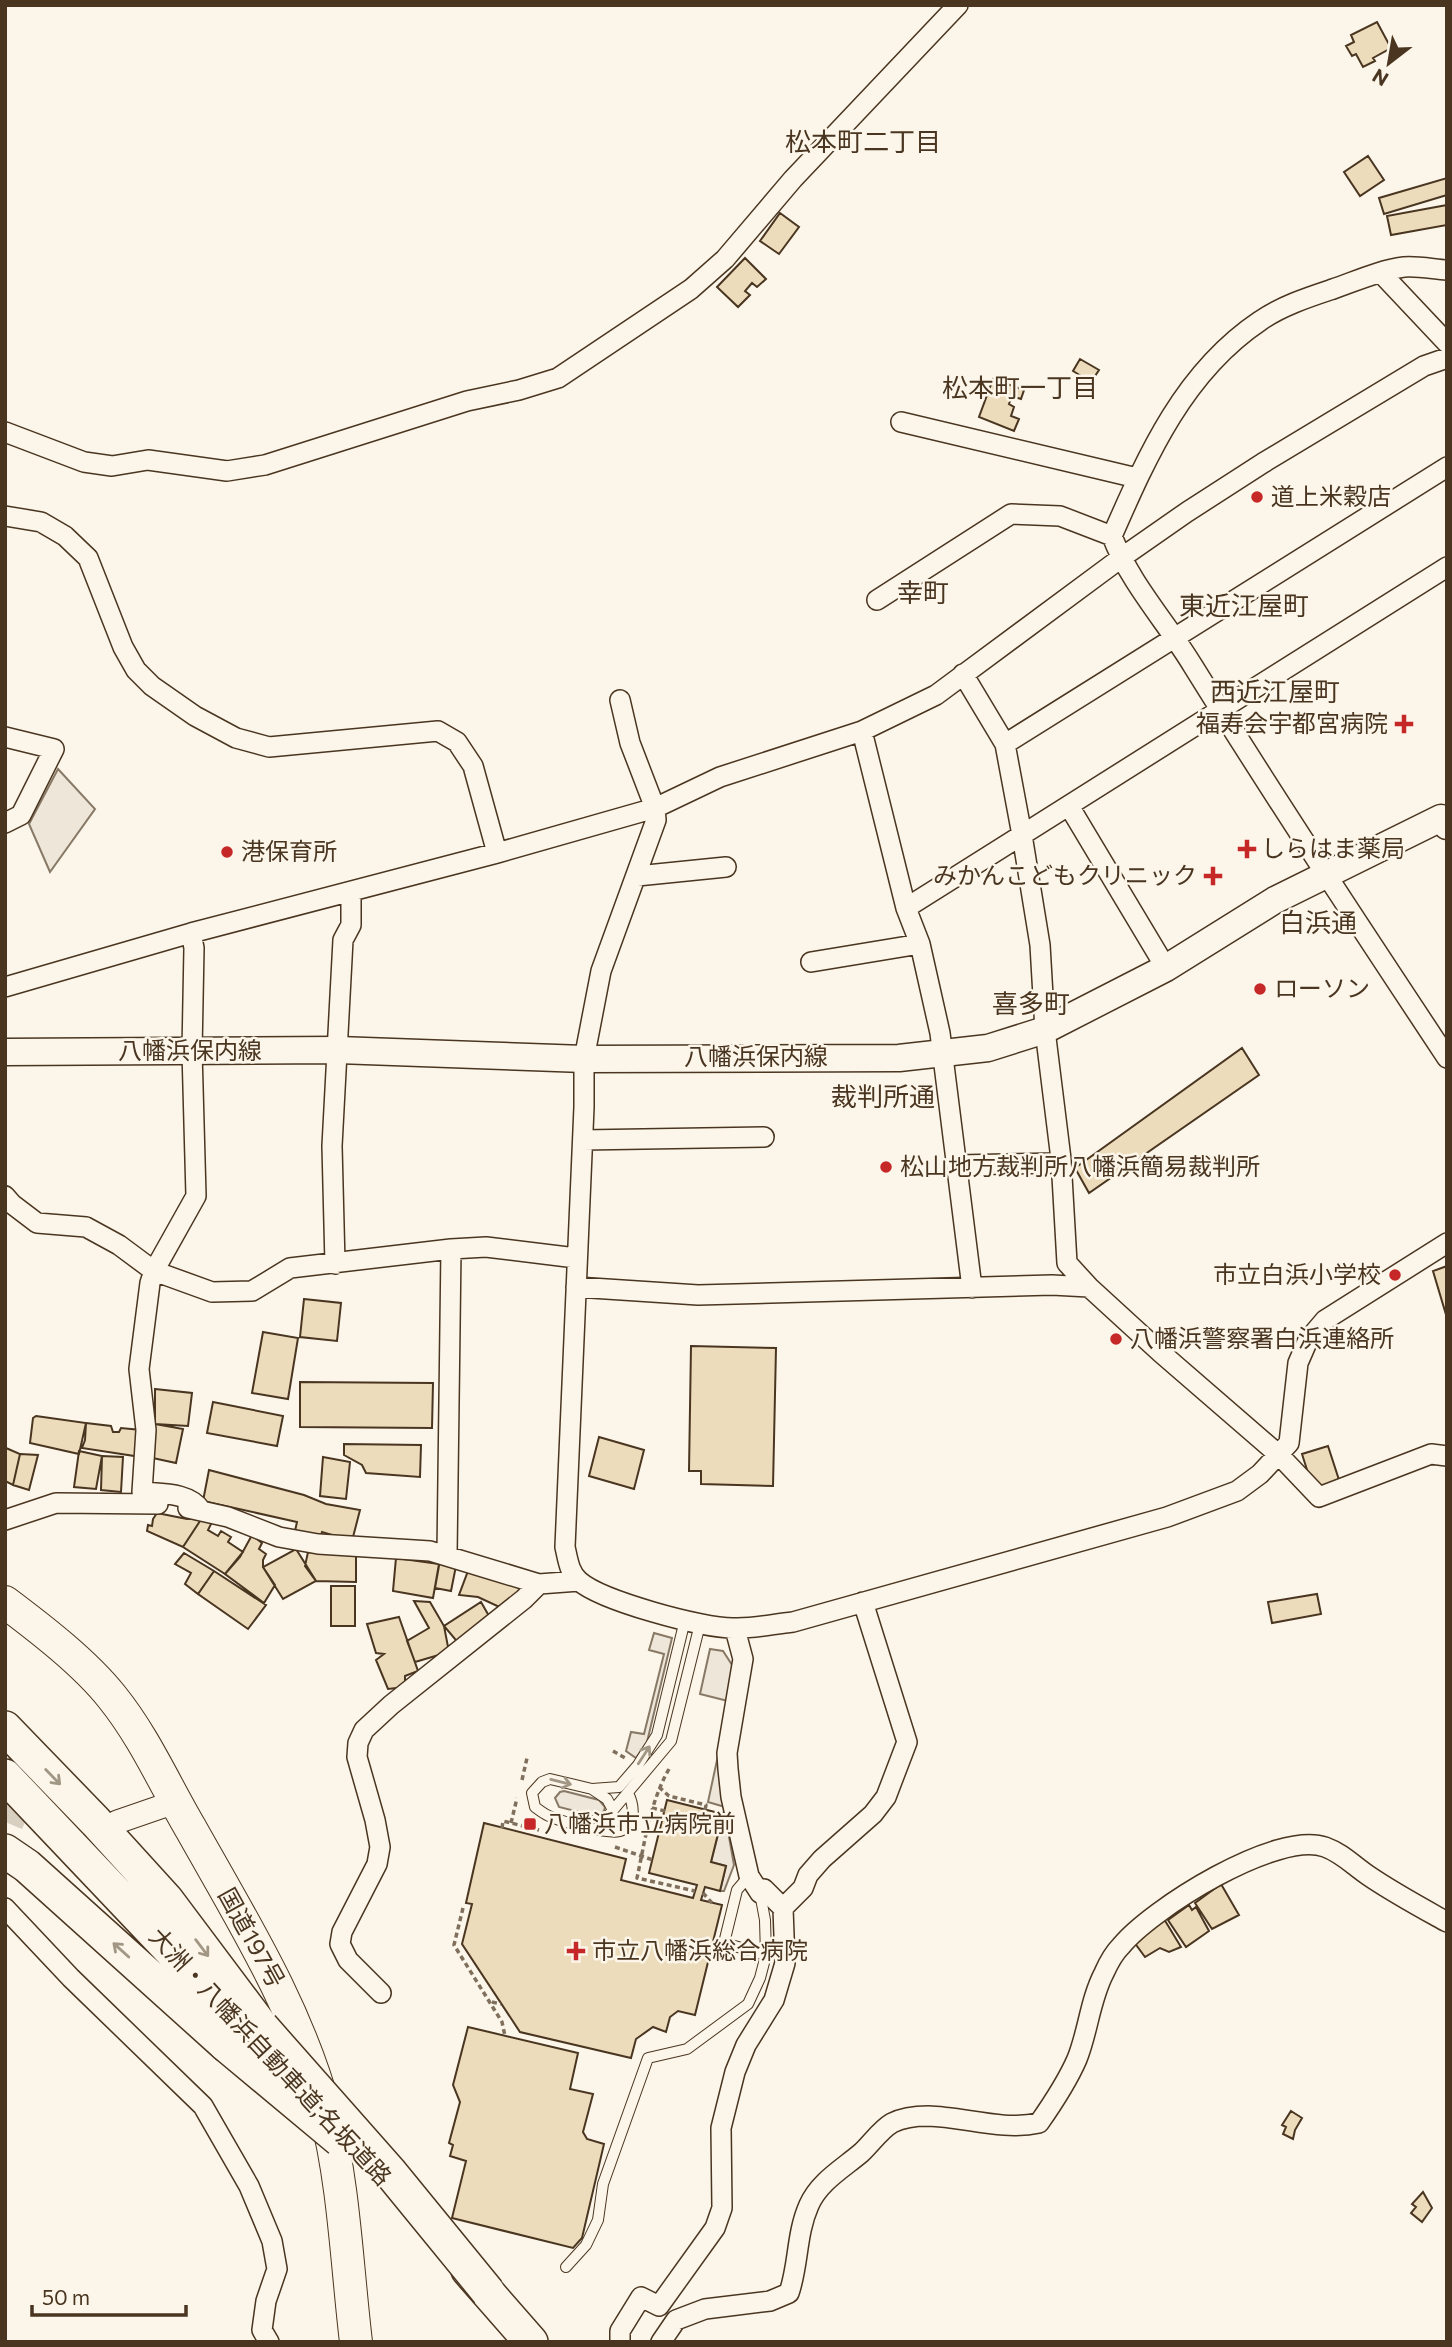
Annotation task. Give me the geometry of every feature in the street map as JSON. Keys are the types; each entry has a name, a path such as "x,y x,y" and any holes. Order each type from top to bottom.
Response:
{"highway":[{"name":"国道197号","path":"5,1602 67,1652 112,1696 151,1754 175,1802 276,1980 307,2053 325,2112 337,2174 356,2342"},
{"path":"5,1728 166,1899 244,2034"},
{"name":"大洲・八幡浜自動車道;名坂道路","path":"5,1776 244,2034 372,2166 531,2342"},
{"path":"5,1851 244,2034 390,2172 488,2292"}],"main road":[{"name":"八幡浜保内線","path":"5,1052 338,1050 584,1059 899,1058 988,1048 1045,1030 1166,968 1275,900 1445,818"}],"street":[{"path":"5,432 84,462 112,466 148,460 227,471 264,466 467,401 558,378 691,289 725,259 793,179 958,5"},
{"path":"1447,270 1406,267 1312,296 1262,319 1223,349 1191,385 1137,478 1112,536 1121,558 1176,637 1326,874 1447,1058"},
{"path":"1381,273 1447,343"},
{"path":"5,987 191,933 497,853 655,808 720,777 862,731 936,695 1121,558 1262,463 1424,366 1447,358"},
{"path":"901,422 1137,478"},
{"path":"1005,744 1447,467"},
{"path":"877,600 1012,514 1060,516 1112,536"},
{"path":"5,516 41,522 65,536 88,558 122,648 136,670 152,686 195,716 236,738 269,747 438,731 457,742 473,766 497,853"},
{"path":"906,908 1447,567"},
{"path":"964,674 1005,744 1022,835 1040,945 1045,1030 1061,1163 1067,1263 1089,1287 1279,1455 1319,1497 1431,1454 1447,1456"},
{"path":"620,699 630,743 655,808 656,820 601,971 584,1059 583,1140 565,1548 569,1569 579,1581 599,1594 692,1622 735,1629 793,1622 1167,1517 1237,1491 1260,1474 1289,1443 1298,1363 1308,1340 1325,1320 1447,1243"},
{"path":"862,731 906,908 920,944 940,1033 972,1288"},
{"path":"5,737 54,749 21,815 5,823"},
{"path":"1069,806 1166,968"},
{"path":"637,876 726,867"},
{"path":"335,1264 332,1146 343,940 351,925 351,892"},
{"path":"191,933 194,948 192,1051 196,1196 150,1283 139,1369 146,1430 142,1492 176,1495 196,1503 201,1510"},
{"path":"811,962 920,944"},
{"path":"583,1140 764,1138"},
{"path":"957,1165 1061,1163"},
{"path":"5,1196 37,1223 86,1227 120,1245 154,1271 212,1292 252,1291 290,1268 451,1250 485,1247 576,1258"},
{"path":"447,1555 451,1250"},
{"path":"576,1287 698,1295 1089,1287"},
{"path":"5,1520 55,1503 146,1503 201,1510 228,1517 279,1537 318,1544 430,1551 539,1584 579,1581"},
{"path":"382,1993 348,1960 340,1944 342,1932 377,1864 380,1847 357,1757 358,1743 364,1730 391,1705 539,1584"},
{"path":"783,1908 803,1888 808,1875 822,1859 873,1814 886,1797 907,1742 863,1602"},
{"path":"620,2342 620,2331 641,2297 659,2306 715,2228 722,2208 721,2128 735,2072 746,2045 774,2000 785,1963 783,1908 764,1889 754,1885 731,1797 727,1753 743,1659 735,1629"},
{"path":"117,1822 175,1802"},
{"path":"661,2342 676,2320 685,2316 705,2309 770,2301 789,2293 796,2274 799,2235 809,2204 822,2184 862,2152 890,2124 904,2118 928,2116 1022,2127 1039,2123 1053,2104 1077,2059 1103,1975 1121,1946 1149,1919 1215,1876 1259,1855 1300,1845 1323,1846 1341,1855 1396,1894 1447,1922"},
{"path":"5,1908 71,1978 203,2106 249,2186 272,2241 277,2269 266,2301 262,2330 269,2342"}],"lane":[{"path":"628,1793 634,1805 631,1822 620,1831 609,1832 548,1816 535,1807 532,1793 542,1782 550,1779 592,1789 619,1787 638,1765 657,1735 692,1622"},
{"path":"598,1828 671,1741 692,1622"},
{"path":"592,1789 607,1799 613,1810"},
{"path":"566,2267 586,2245 598,2220 603,2184 648,2058 687,2049 748,2004 761,1978 766,1955 765,1920 754,1885 737,1890 724,1943 766,1955"}],"path":[{"path":"669,1796 706,1805 705,1810"},
{"path":"652,1808 665,1811"},
{"path":"502,1828 503,1821 511,1823"},
{"path":"653,1860 642,1856 638,1878 695,1891"},
{"path":"703,1893 712,1903"},
{"path":"463,1908 454,1944 502,2022 505,2036"},
{"path":"490,2001 501,2004"}],"shaded area":[{"path":"58,769 95,809 50,872 29,824"},
{"path":"654,1633 672,1638 647,1742 636,1758 626,1751 631,1732 644,1734 664,1654 649,1650"},
{"path":"710,1649 723,1651 734,1668 728,1701 700,1694"},
{"path":"725,1723 728,1831 734,1865 724,1891 720,1891 726,1866 711,1862 725,1807 708,1802"},
{"path":"564,1791 599,1800 605,1807 604,1811 595,1816 559,1807 555,1798"}],"building":[{"path":"1377,22 1391,48 1363,67 1356,54 1352,56 1346,46 1354,42 1351,35"},
{"path":"1368,156 1384,180 1360,196 1344,172"},
{"path":"1447,178 1447,195 1384,214 1379,198"},
{"path":"1447,205 1447,225 1391,235 1387,216"},
{"path":"780,213 799,227 779,254 760,241"},
{"path":"745,258 766,279 757,287 752,283 745,291 750,295 738,307 717,287"},
{"path":"1080,359 1099,370 1091,382 1073,371"},
{"path":"993,379 1024,390 1021,399 1012,396 1009,404 1014,407 1011,416 1019,419 1014,431 979,417"},
{"path":"1242,1048 1259,1075 1089,1193 1075,1168"},
{"path":"1447,1266 1447,1318 1433,1271"},
{"path":"304,1299 341,1303 337,1341 300,1337"},
{"path":"263,1332 298,1338 288,1399 252,1393"},
{"path":"691,1346 776,1348 773,1486 701,1484 701,1471 689,1471"},
{"path":"300,1382 433,1383 432,1428 300,1427"},
{"path":"155,1389 192,1393 188,1426 155,1424"},
{"path":"213,1402 283,1416 277,1446 207,1433"},
{"path":"36,1416 86,1423 79,1454 30,1443 33,1418"},
{"path":"86,1423 111,1426 113,1432 119,1432 121,1428 141,1430 141,1457 82,1448"},
{"path":"155,1424 183,1429 176,1463 148,1457"},
{"path":"599,1437 644,1450 634,1489 589,1476"},
{"path":"344,1444 421,1445 420,1477 366,1473 362,1465 344,1455"},
{"path":"1328,1446 1340,1483 1314,1492 1302,1454"},
{"path":"6,1448 20,1454 13,1485 5,1481"},
{"path":"79,1451 102,1456 96,1489 74,1487"},
{"path":"20,1454 38,1455 29,1490 13,1485"},
{"path":"102,1456 123,1457 121,1492 101,1490"},
{"path":"323,1457 350,1462 346,1499 320,1496"},
{"path":"209,1470 304,1495 326,1504 360,1510 352,1541 322,1532 320,1539 295,1531 297,1522 203,1501"},
{"path":"157,1513 187,1519 202,1518 183,1547 147,1531"},
{"path":"202,1518 211,1524 208,1530 218,1536 221,1531 231,1537 228,1542 243,1552 225,1574 183,1547"},
{"path":"252,1535 262,1543 259,1549 266,1554 263,1567 275,1585 264,1603 225,1574 240,1557"},
{"path":"296,1549 316,1581 283,1599 263,1567"},
{"path":"308,1552 356,1553 356,1582 316,1581 305,1566"},
{"path":"184,1553 214,1571 198,1594 185,1584 191,1573 175,1564"},
{"path":"396,1558 439,1564 433,1598 393,1591"},
{"path":"440,1560 456,1566 451,1591 435,1588"},
{"path":"214,1571 266,1605 248,1629 198,1594"},
{"path":"468,1571 524,1588 508,1611 478,1597 459,1595"},
{"path":"331,1586 355,1586 355,1626 331,1626"},
{"path":"1317,1594 1321,1614 1272,1623 1268,1602"},
{"path":"414,1601 430,1602 444,1626 449,1652 415,1662 407,1641 429,1628"},
{"path":"481,1602 493,1623 460,1645 444,1626"},
{"path":"399,1617 418,1671 405,1676 405,1687 388,1689 376,1660 384,1654 376,1653 367,1624"},
{"path":"667,1800 723,1814 711,1862 726,1866 720,1891 705,1887 701,1900 722,1905 695,2015 678,2011 670,2017 666,2032 653,2027 636,2039 631,2058 520,2032 462,1944 472,1904 466,1903 484,1823 626,1859 621,1880 693,1898 697,1885 649,1873"},
{"path":"1221,1884 1239,1915 1212,1929 1195,1903"},
{"path":"1189,1905 1192,1910 1196,1907 1209,1931 1186,1947 1168,1920"},
{"path":"1164,1919 1181,1947 1169,1952 1160,1948 1145,1957 1134,1942"},
{"path":"468,2027 578,2053 570,2089 593,2094 583,2132 587,2139 604,2144 582,2238 573,2248 452,2218 466,2161 450,2156 453,2145 449,2143 460,2102 453,2085"},
{"path":"1291,2111 1302,2118 1293,2139 1283,2134 1286,2127 1282,2125"},
{"path":"1423,2192 1432,2208 1422,2222 1411,2213 1416,2207 1412,2204"}],"tunnel":[{"path":"5,1809 33,1821 56,1826 80,1827 110,1823"}],"place":[{"name":"道上米穀店","path":"1257,497"},
{"name":"福寿会宇都宮病院","path":"1404,724"},
{"name":"しらはま薬局","path":"1247,849"},
{"name":"港保育所","path":"227,852"},
{"name":"みかんこどもクリニック","path":"1213,876"},
{"name":"ローソン","path":"1260,989"},
{"name":"松山地方裁判所八幡浜簡易裁判所","path":"886,1167"},
{"name":"市立白浜小学校","path":"1395,1275"},
{"name":"八幡浜警察署白浜連絡所","path":"1116,1339"},
{"name":"八幡浜市立病院前","path":"530,1824"},
{"name":"市立八幡浜総合病院","path":"576,1951"}],"district":[{"name":"松本町二丁目","path":"863,142"},
{"name":"松本町一丁目","path":"1020,388"},
{"name":"幸町","path":"923,593"},
{"name":"東近江屋町","path":"1244,606"},
{"name":"西近江屋町","path":"1275,692"},
{"name":"白浜通","path":"1318,923"},
{"name":"喜多町","path":"1031,1004"},
{"name":"裁判所通","path":"883,1097"}]}
